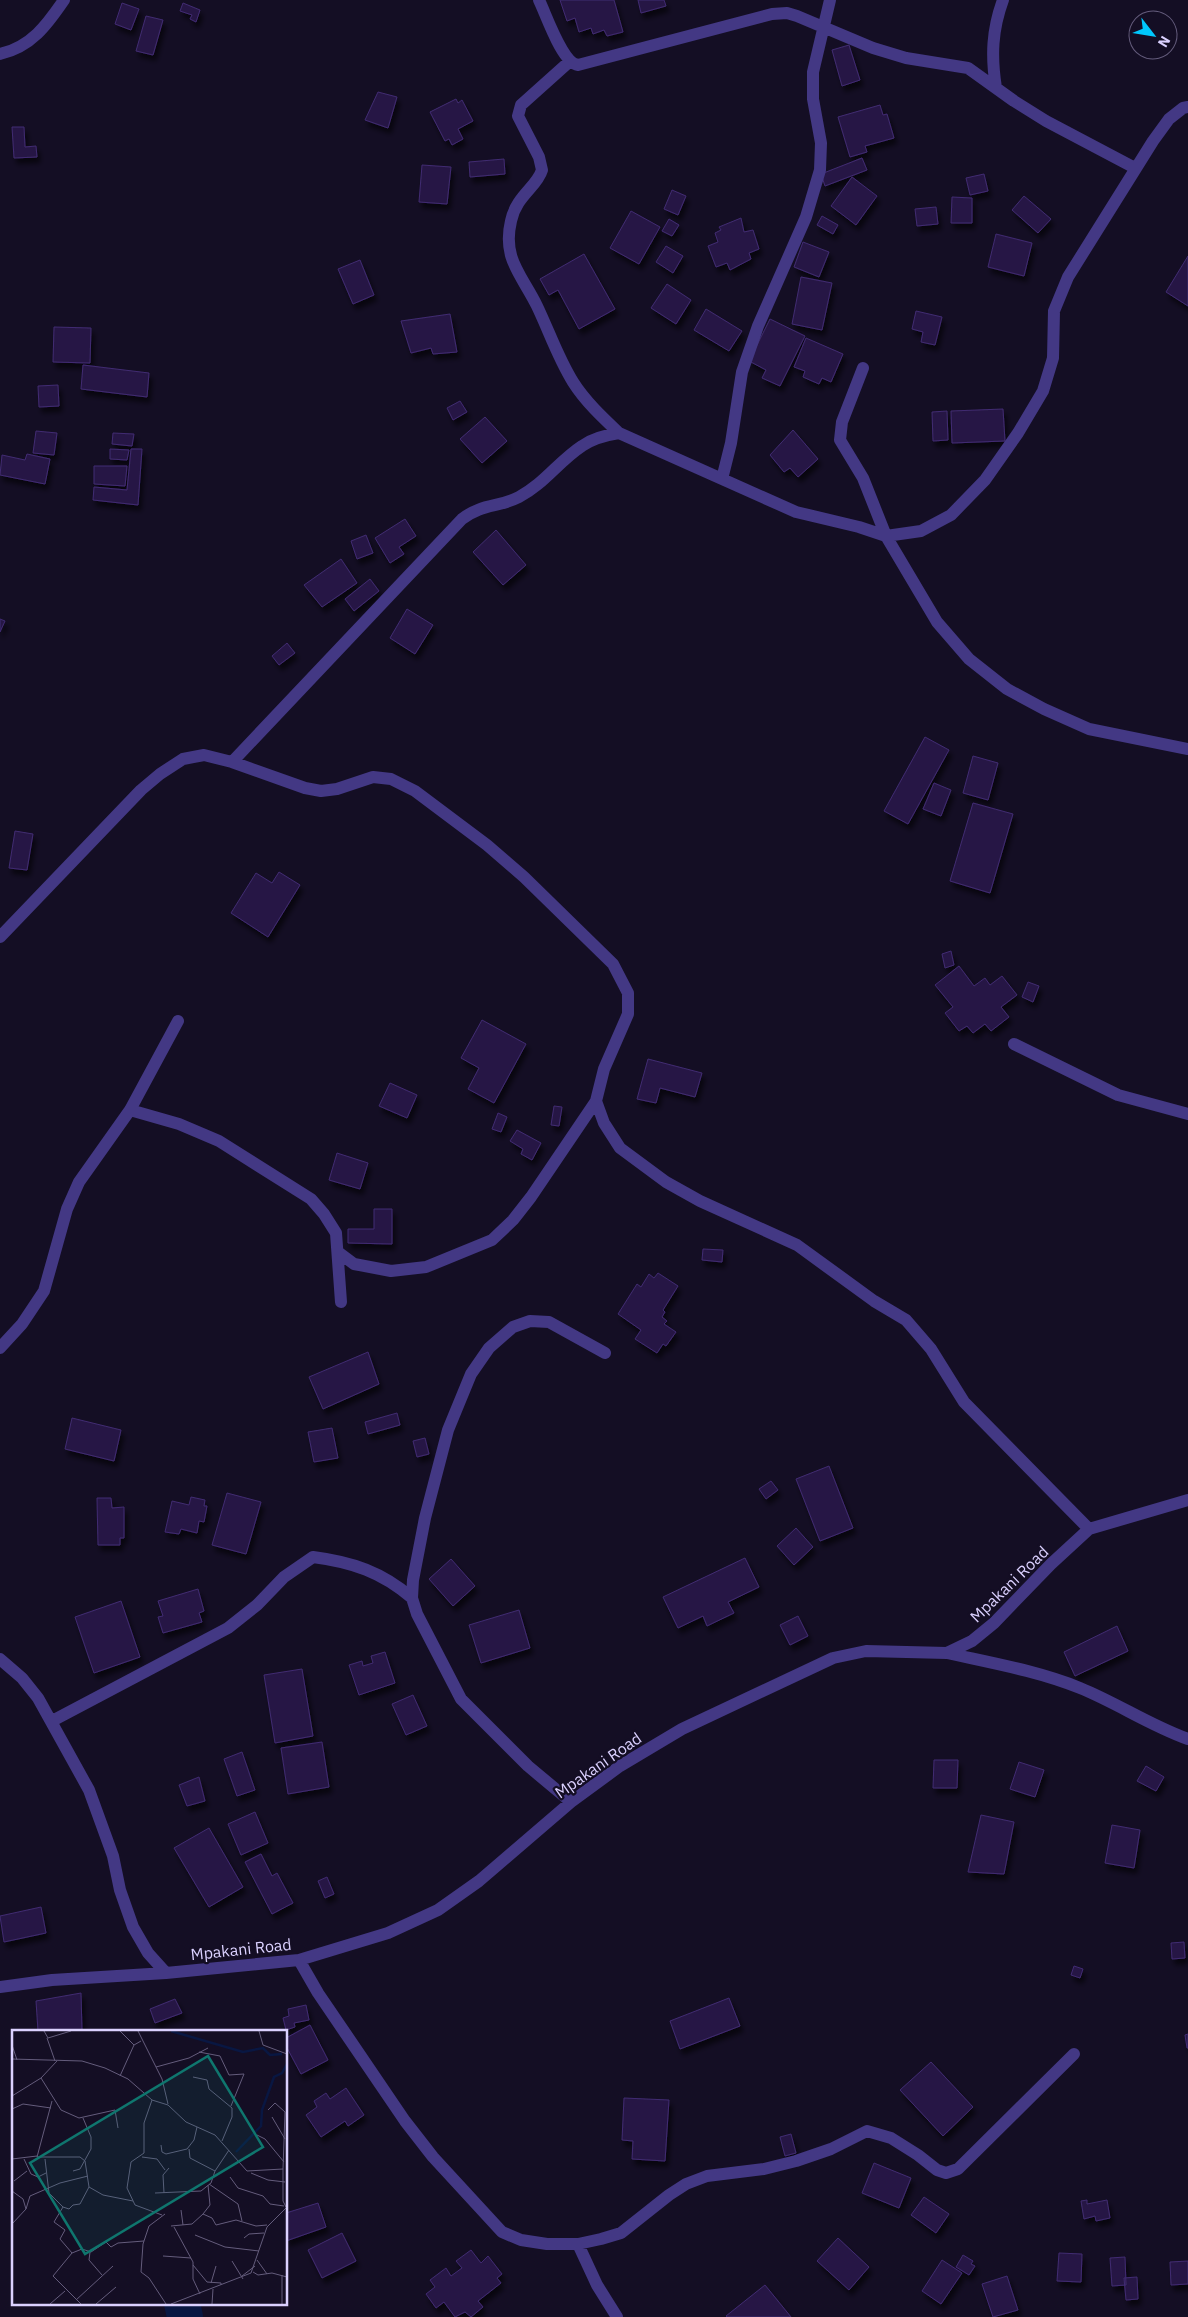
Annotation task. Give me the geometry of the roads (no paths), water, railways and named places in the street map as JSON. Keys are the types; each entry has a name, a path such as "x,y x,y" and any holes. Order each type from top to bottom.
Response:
{"street":[{"path":"0,54 21,48 39,34 64,0"},
{"path":"539,0 569,62 578,65 772,14 797,16 873,48 906,58 968,68 1046,121 1135,168"},
{"path":"722,479 731,443 742,372 758,326 806,217 820,170 821,143 813,99 813,72 822,27 830,0"},
{"path":"996,88 992,62 993,34 1003,0"},
{"path":"569,62 518,110 518,116 539,157 542,170 515,207 511,222 509,244 513,264 536,304 573,383 596,412 619,433 796,512 859,527 886,536 921,531 951,515 985,480 1018,433 1042,391 1053,358 1054,312 1068,277 1135,168 1169,119 1188,106"},
{"path":"863,368 842,422 840,440 862,478 886,536 936,622 970,659 1006,689 1044,709 1089,729 1188,749"},
{"path":"232,762 462,519 482,507 498,505 518,498 540,484 582,445 600,437 619,433"},
{"path":"0,937 141,790 160,774 183,759 204,755 232,762 305,788 321,791 337,789 373,777 391,779 415,791 524,876 613,964 628,993 628,1014 604,1069 596,1101 531,1197 513,1220 492,1240 426,1267 391,1271 354,1264 338,1252"},
{"path":"0,1348 22,1324 44,1291 67,1209 79,1182 130,1110 178,1022"},
{"path":"1014,1044 1118,1095 1188,1114"},
{"path":"596,1101 604,1123 620,1148 666,1182 732,1217 797,1245 874,1301 906,1320 931,1349 964,1402 1089,1529"},
{"path":"130,1110 179,1124 219,1141 311,1199 324,1214 336,1233 341,1302"},
{"path":"571,1802 528,1766 461,1699 423,1628 412,1598 417,1554 448,1430 471,1374 489,1348 513,1327 530,1320 549,1322 606,1353"},
{"name":"Mpakani Road","path":"0,1986 299,1960 388,1933 438,1910 480,1881 571,1802 620,1766 682,1728 833,1658 866,1651 947,1653 972,1641 994,1623 1051,1564 1089,1529 1188,1500"},
{"path":"52,1721 228,1628 258,1605 284,1577 313,1556 333,1559 366,1569 393,1581 412,1598"},
{"path":"947,1653 1052,1677 1082,1689 1170,1733 1188,1739"},
{"path":"0,1659 22,1678 38,1698 89,1790 113,1856 120,1890 133,1927 148,1952 166,1973"},
{"path":"299,1960 318,1993 405,2121 433,2157 481,2212 502,2232 521,2240 547,2244 578,2244 621,2233 669,2195 700,2178 796,2161 831,2150 867,2132 890,2138 937,2170 946,2173 958,2170 1074,2054"},
{"path":"578,2244 597,2284 617,2317"}],"waterway":[{"path":"182,2304 185,2317"}]}
